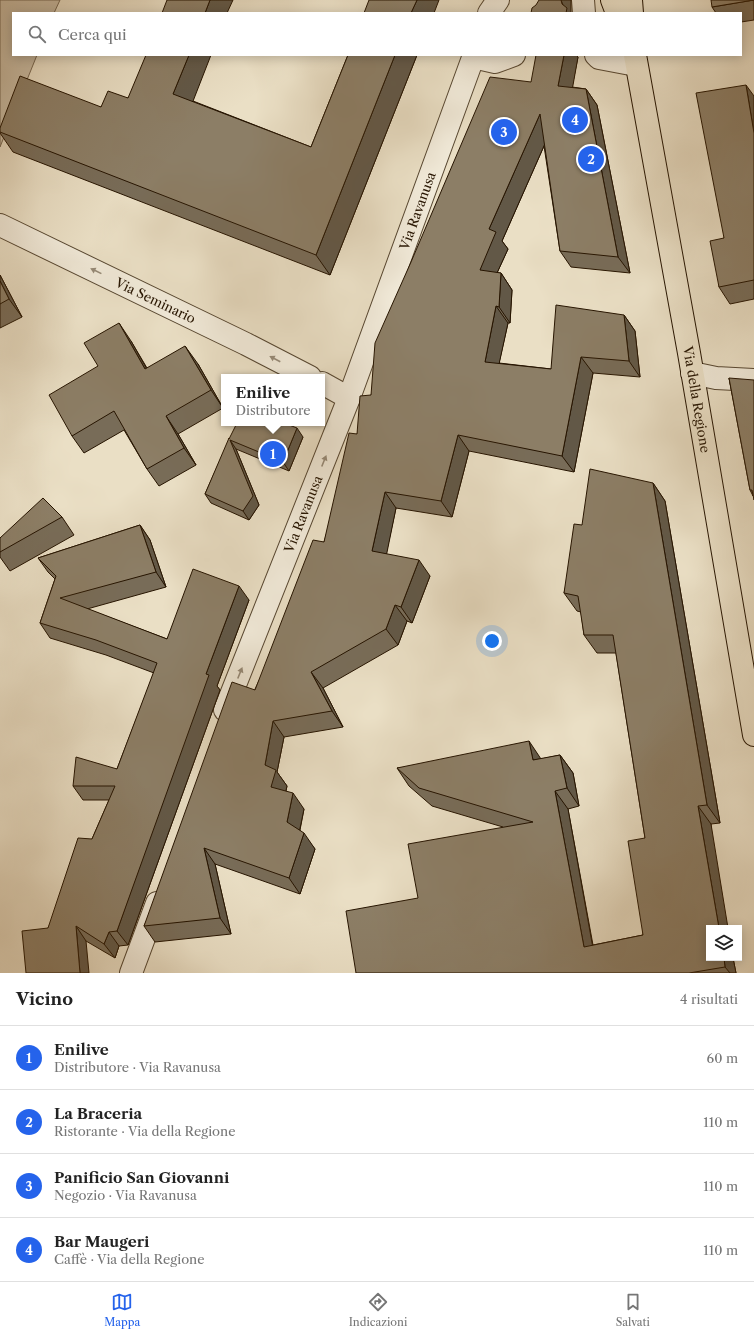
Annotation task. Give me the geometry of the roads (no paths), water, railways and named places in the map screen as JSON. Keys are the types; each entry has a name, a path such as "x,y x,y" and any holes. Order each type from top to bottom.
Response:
{"main road":[{"path":"612,0 617,12"},
{"path":"631,0 632,12"},
{"name":"Via della Regione","path":"635,58 692,373 754,734"}],"street":[{"path":"488,12 493,0"},
{"path":"489,12 498,0"},
{"path":"583,0 584,12"},
{"path":"474,56 495,62 511,56"},
{"name":"Via Ravanusa","path":"218,730 349,398 474,56"},
{"path":"597,56 599,58 635,58"},
{"name":"Via Seminario","path":"0,225 246,344 304,374"},
{"path":"692,373 716,378 754,380"},
{"path":"325,385 349,398"},
{"path":"132,973 163,885"}],"place":[{"name":"Bar Maugeri","path":"575,120"},
{"name":"Panificio San Giovanni","path":"504,132"},
{"name":"La Braceria","path":"591,159"},
{"name":"Enilive","path":"273,454"}]}
